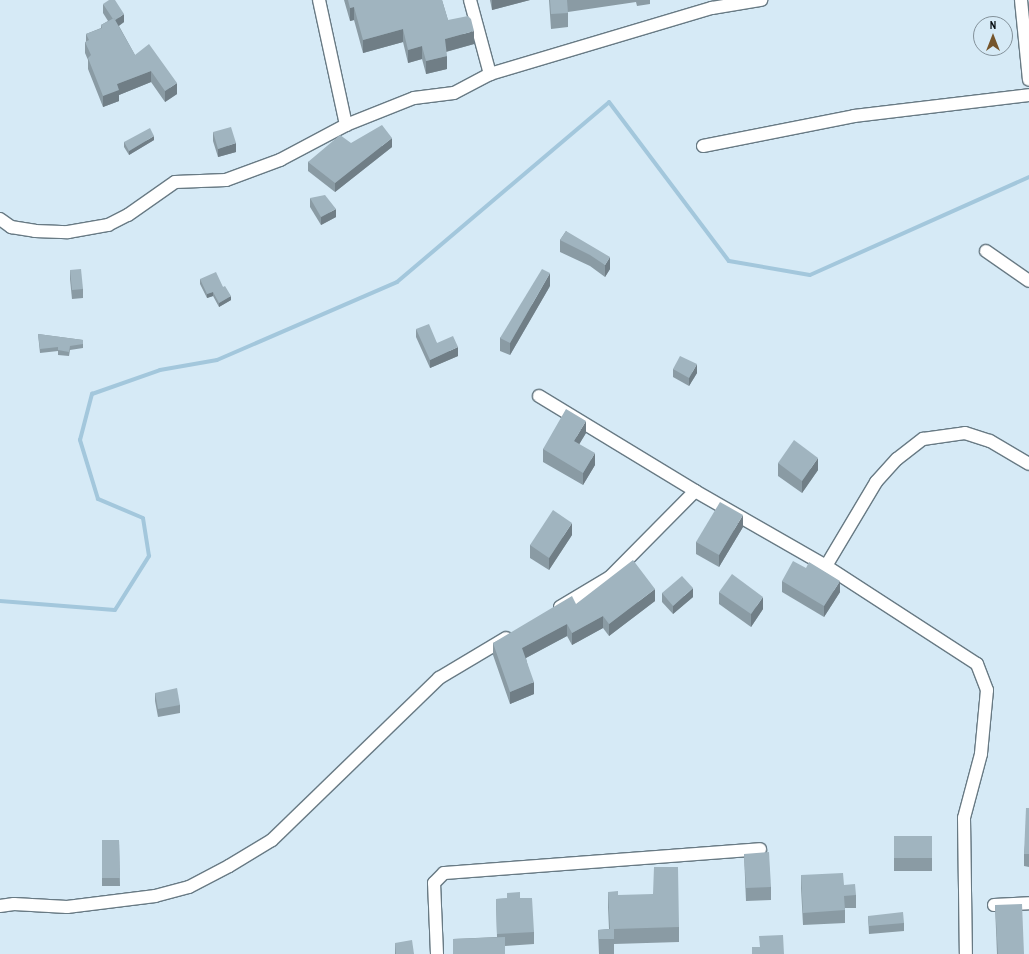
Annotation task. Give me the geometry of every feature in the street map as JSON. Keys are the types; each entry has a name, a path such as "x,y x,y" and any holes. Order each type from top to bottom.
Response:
{"street":[{"path":"319,0 346,125"},
{"path":"470,0 490,74"},
{"path":"0,219 11,226 35,231 68,232 108,225 128,215 175,182 226,180 280,160 346,125 414,98 454,93 490,74 712,8 761,0"},
{"path":"1021,0 1029,80"},
{"path":"703,146 854,116 1029,95"},
{"path":"986,251 1029,281"},
{"path":"539,396 695,491 826,566 977,664 988,690 981,754 964,818 966,954"},
{"path":"826,566 876,482 898,459 923,439 965,433 990,441 1029,464"},
{"path":"549,613 610,577 695,491"},
{"path":"0,906 14,904 67,907 155,896 188,886 229,866 272,840 439,678 515,633"},
{"path":"437,954 434,883 444,873 760,849"},
{"path":"994,904 1029,903"}],"building":[{"path":"109,0 115,0 124,14 115,20 103,4"},
{"path":"348,0 442,0 448,20 468,16 471,19 474,31 445,39 447,56 426,61 422,46 408,50 403,29 363,40 354,7 350,8"},
{"path":"550,0 567,0 568,13 551,14"},
{"path":"114,18 135,55 149,44 177,83 165,91 151,71 117,84 119,90 103,96 88,58 91,55 85,42 89,40 86,34 102,28 101,25"},
{"path":"382,125 392,138 335,183 308,162 340,135 351,143"},
{"path":"231,127 236,143 218,149 213,132"},
{"path":"150,128 154,136 129,151 124,142"},
{"path":"325,195 336,209 321,217 310,198"},
{"path":"566,231 610,257 605,265 590,255 560,240"},
{"path":"81,269 83,289 72,290 70,270"},
{"path":"542,269 550,273 510,343 500,338"},
{"path":"216,272 223,287 225,286 231,296 219,303 213,292 207,294 200,279"},
{"path":"429,324 437,343 453,336 458,347 430,360 416,329"},
{"path":"38,334 83,340 83,344 70,346 69,352 58,350 58,347 40,349"},
{"path":"680,356 697,364 689,378 673,369"},
{"path":"566,409 586,421 574,441 595,453 583,473 543,449"},
{"path":"794,440 818,458 802,481 778,463"},
{"path":"720,502 743,515 719,555 696,542"},
{"path":"553,510 572,523 549,558 530,545"},
{"path":"633,560 655,589 609,624 603,616 572,633 567,624 522,648 534,682 510,692 493,643 572,596 576,604"},
{"path":"793,561 806,568 809,562 840,581 824,606 782,581"},
{"path":"732,574 763,597 751,614 719,592"},
{"path":"682,576 693,588 673,606 662,593"},
{"path":"177,688 180,705 158,709 155,693"},
{"path":"1026,808 1029,808 1029,854 1024,854"},
{"path":"894,836 932,836 932,858 894,858"},
{"path":"102,840 119,840 120,878 102,878"},
{"path":"769,852 771,887 746,888 744,854"},
{"path":"654,867 678,867 679,927 614,929 614,939 599,939 598,930 610,929 608,892 618,891 618,895 653,894"},
{"path":"843,873 844,885 855,884 856,895 844,896 845,910 803,913 801,875"},
{"path":"520,892 520,898 532,898 534,932 497,934 496,899 507,898 507,893"},
{"path":"1022,904 1024,954 998,954 995,905"},
{"path":"903,912 904,923 869,926 868,916"},
{"path":"783,935 784,954 752,954 752,947 760,947 759,936"},
{"path":"505,937 505,954 453,954 453,939"},
{"path":"412,940 414,954 396,954 395,943"}],"waterway":[{"path":"0,601 115,610 149,556 143,518 98,499 80,440 92,394 160,370 217,360 397,282 609,102 729,261 810,275 1029,177"}]}
